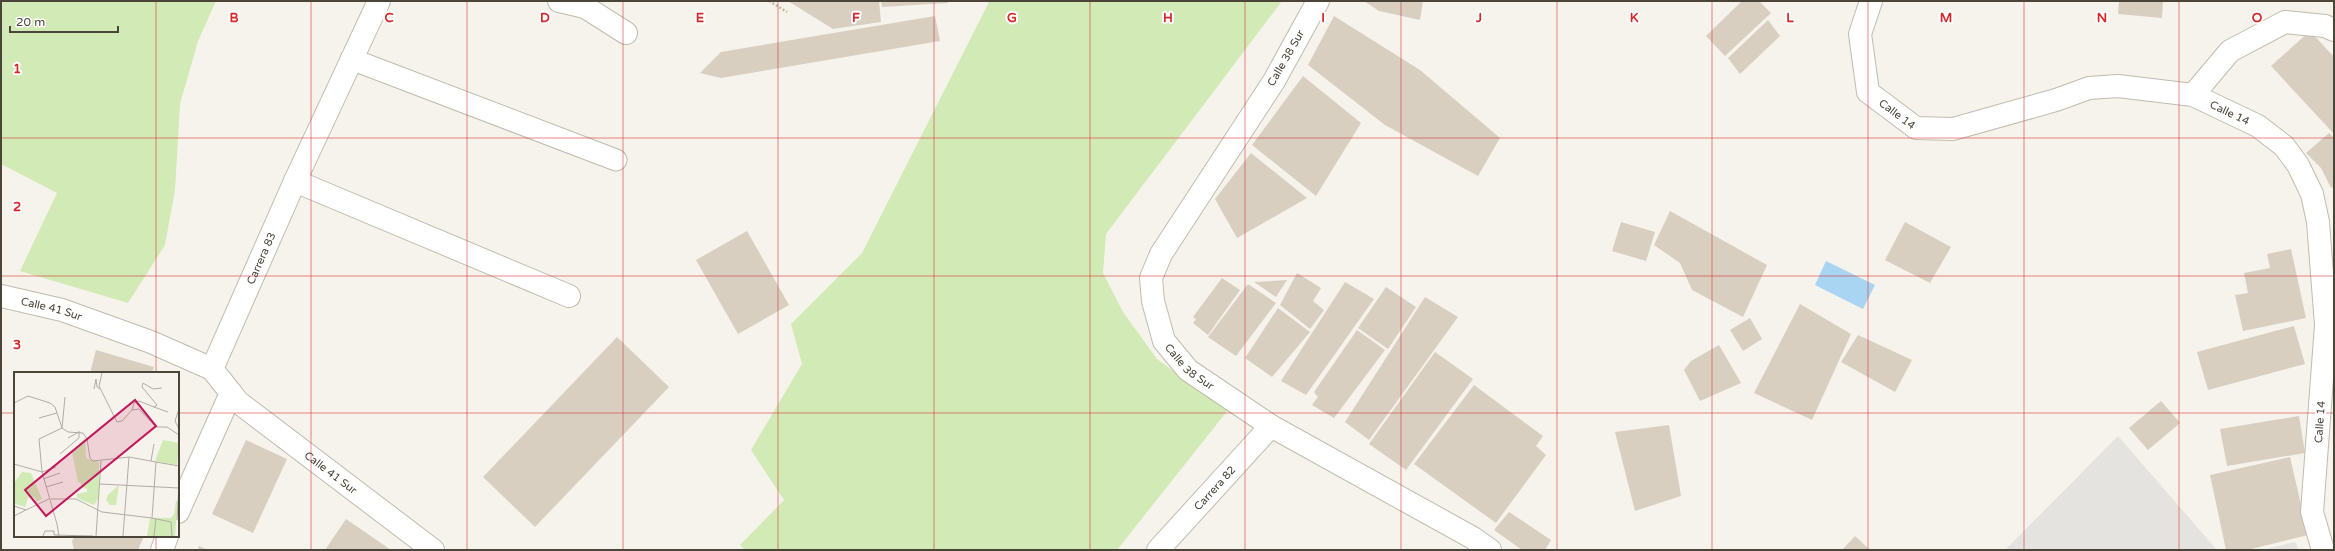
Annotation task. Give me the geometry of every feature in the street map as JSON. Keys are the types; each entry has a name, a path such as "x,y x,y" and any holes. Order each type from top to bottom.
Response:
{"street":[{"name":"Carrera 83","path":"212,369 295,181 379,1"},
{"path":"559,1 585,6 626,33"},
{"name":"Calle 38 Sur","path":"1318,1 1274,81 1161,254 1151,278 1154,301 1164,341 1188,370 1270,426 1473,538 1490,550"},
{"name":"Calle 14","path":"1871,1 1860,34 1868,92 1916,128 1953,129 2049,102 2089,88 2118,86 2193,96 2258,126 2284,146 2298,165 2312,194 2318,222 2326,325 2312,512 2323,550"},
{"path":"2193,96 2230,51 2285,22 2324,26 2334,30"},
{"path":"295,181 569,296"},
{"name":"Calle 41 Sur","path":"1,296 62,310 151,342 212,369"},
{"path":"179,510 231,393 212,369"},
{"name":"Calle 41 Sur","path":"231,393 238,402 433,550"},
{"name":"Carrera 82","path":"1158,550 1270,426"},
{"path":"162,550 167,537"}],"lane":[{"path":"351,59 616,160"}],"path":[{"path":"769,1 787,12"}],"green space":[{"path":"1,1 216,1 198,41 180,104 175,190 165,245 128,303 20,271 57,193 1,164"},
{"path":"1282,1 1106,234 1103,273 1123,312 1157,359 1228,410 1117,550 745,550 740,545 784,500 751,450 802,364 791,324 862,253 989,2"}],"shaded area":[{"path":"2118,436 2217,550 2005,550"},
{"path":"2295,542 2299,550 2261,550"}],"water":[{"path":"1826,261 1875,285 1863,309 1815,285"}],"building":[{"path":"788,1 879,1 881,22 833,29"},
{"path":"881,1 947,1 948,3 882,7"},
{"path":"1364,1 1423,1 1420,20 1379,11"},
{"path":"1742,1 1759,1 1771,13 1725,56 1706,36"},
{"path":"2119,1 2163,1 2162,18 2118,14"},
{"path":"935,16 940,41 721,78 700,73 721,52"},
{"path":"1334,16 1420,70 1500,138 1478,176 1385,125 1308,65"},
{"path":"1768,20 1780,36 1740,74 1728,58"},
{"path":"2310,31 2334,57 2334,134 2271,66"},
{"path":"1303,76 1361,123 1316,196 1252,145"},
{"path":"2329,133 2334,138 2334,187 2331,188 2321,168 2306,153"},
{"path":"1251,153 1307,198 1237,238 1215,199"},
{"path":"1670,211 1767,265 1743,317 1692,290 1680,263 1654,245"},
{"path":"1621,222 1655,232 1646,261 1612,251"},
{"path":"1905,222 1951,247 1930,283 1885,260"},
{"path":"747,231 789,305 738,334 696,260"},
{"path":"2291,249 2306,318 2243,331 2235,295 2248,293 2244,273 2270,268 2267,254"},
{"path":"1297,273 1321,288 1313,301 1324,310 1310,329 1280,305"},
{"path":"1222,278 1240,290 1208,335 1193,323 1196,319 1193,317"},
{"path":"1287,280 1276,297 1254,282"},
{"path":"1345,282 1374,299 1306,395 1281,381"},
{"path":"1248,284 1276,303 1236,356 1208,337"},
{"path":"1386,287 1416,307 1388,349 1358,328"},
{"path":"1425,297 1458,317 1369,440 1345,422"},
{"path":"1800,304 1851,334 1812,420 1754,393"},
{"path":"1278,308 1310,332 1272,377 1245,358"},
{"path":"1750,318 1762,339 1743,351 1730,330"},
{"path":"2294,326 2305,364 2208,390 2197,352"},
{"path":"1357,330 1385,350 1334,418 1312,405 1318,397 1314,392"},
{"path":"1858,335 1912,360 1895,392 1841,362"},
{"path":"617,337 669,387 535,527 483,477"},
{"path":"1719,345 1741,383 1700,401 1684,370 1691,361"},
{"path":"96,350 154,367 152,372 90,372"},
{"path":"1435,352 1473,379 1406,470 1369,444"},
{"path":"1474,385 1543,436 1536,446 1546,455 1496,523 1414,464"},
{"path":"2161,401 2180,423 2148,450 2129,428"},
{"path":"2299,416 2305,453 2227,466 2220,429"},
{"path":"1669,425 1681,496 1635,511 1615,432"},
{"path":"246,440 287,459 253,533 212,514"},
{"path":"2290,457 2308,535 2247,550 2226,550 2210,475"},
{"path":"1509,512 1551,540 1545,550 1522,550 1494,530"},
{"path":"346,519 391,550 325,550"},
{"path":"1855,536 1870,550 1842,550"},
{"path":"74,537 144,537 138,550 74,550 72,541"},
{"path":"199,546 208,550 198,550"}]}
